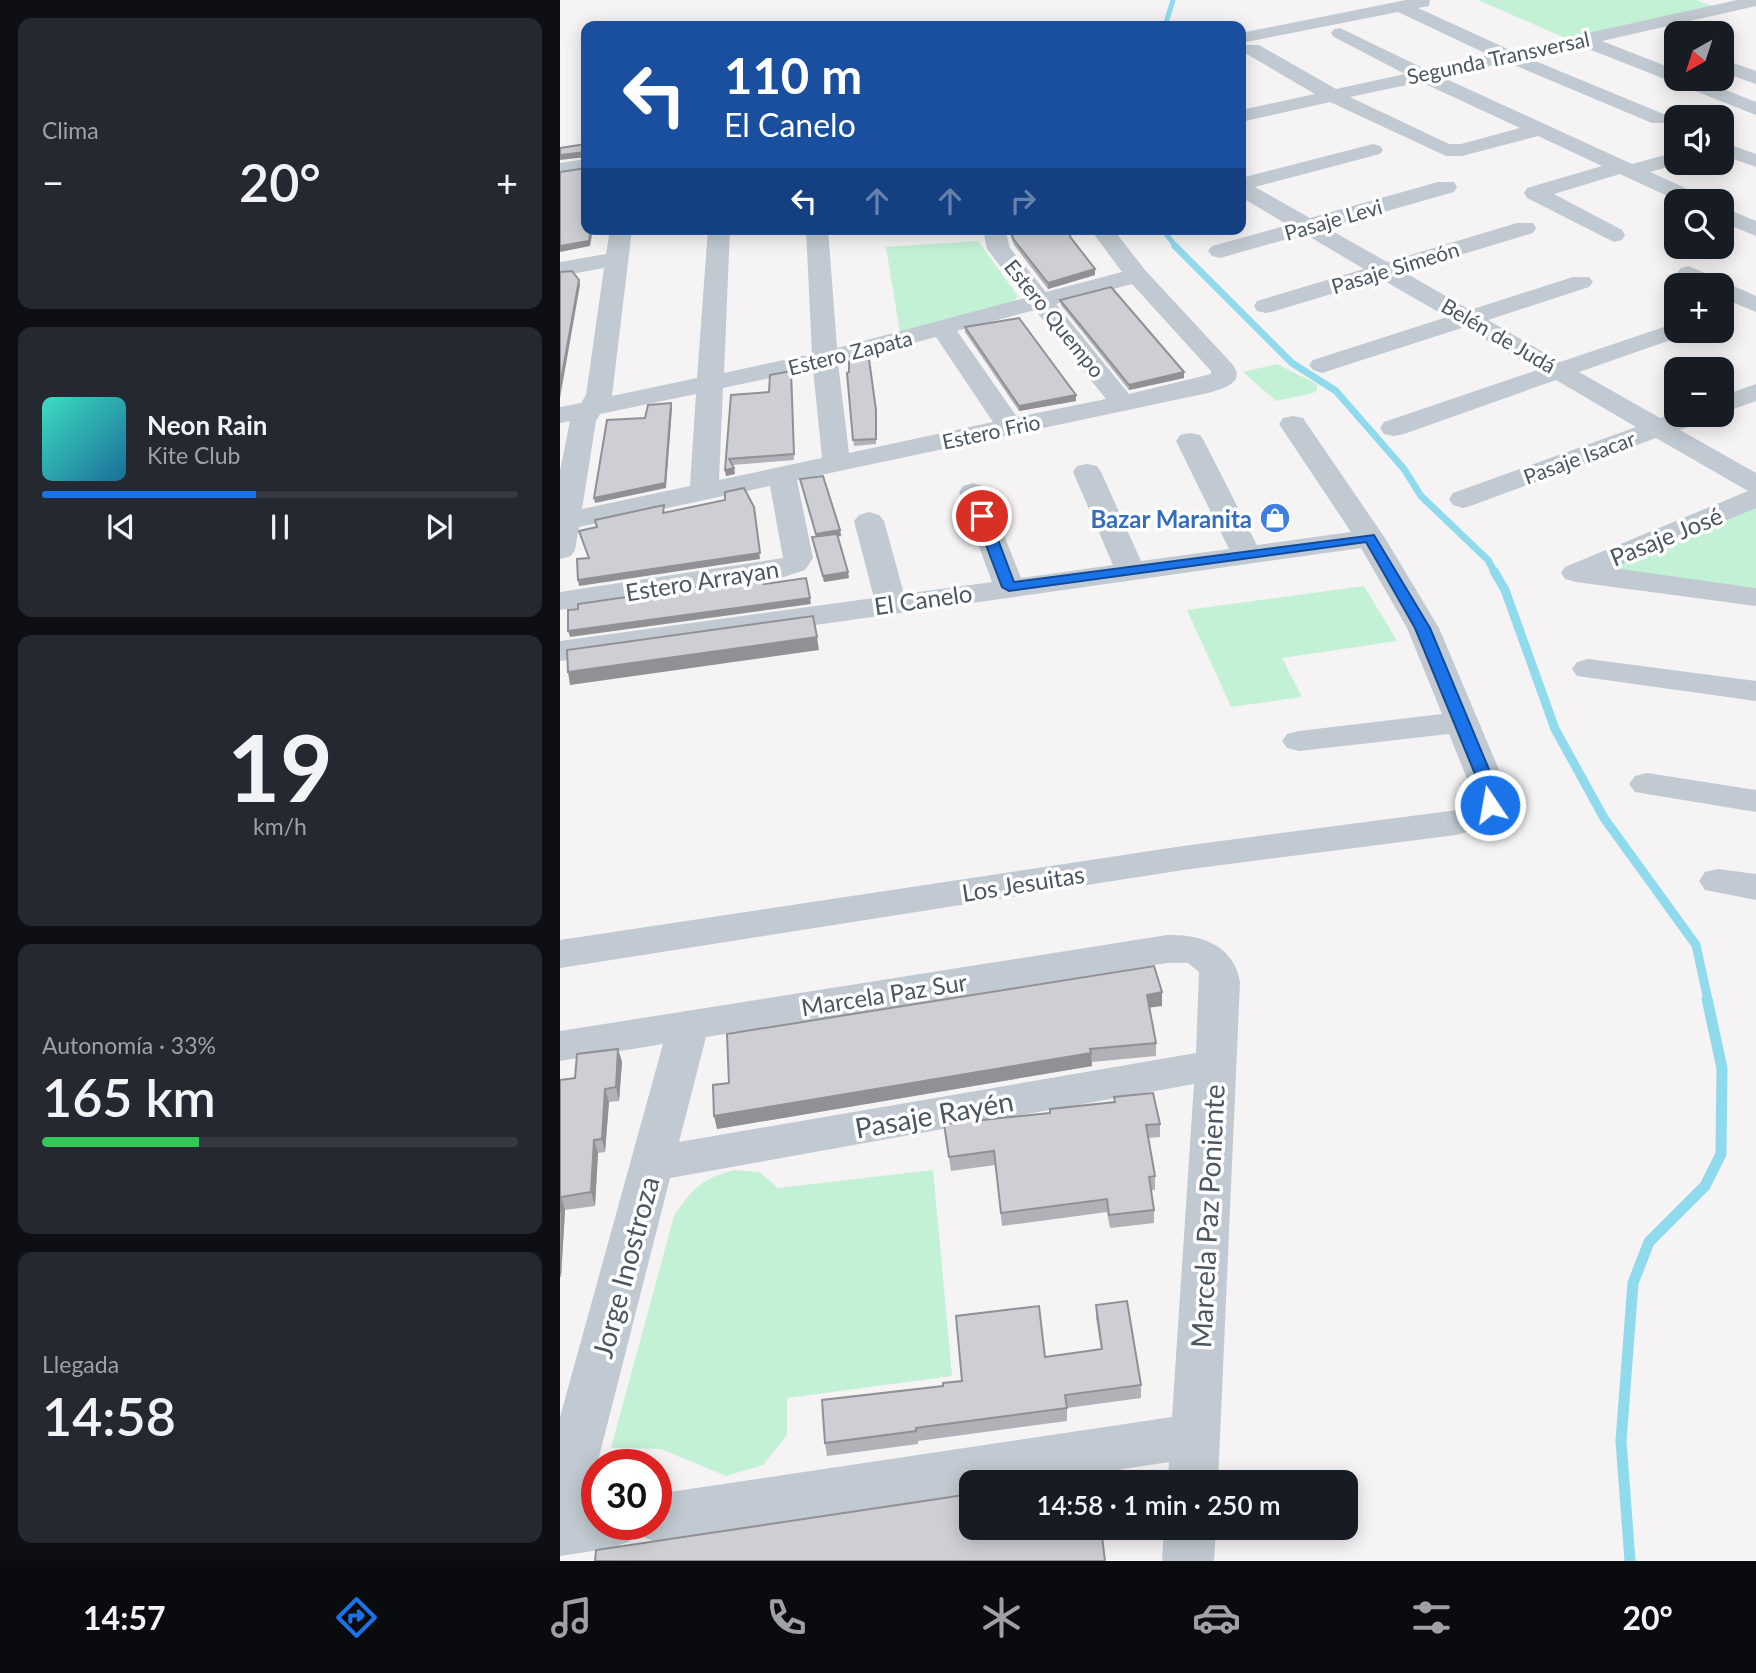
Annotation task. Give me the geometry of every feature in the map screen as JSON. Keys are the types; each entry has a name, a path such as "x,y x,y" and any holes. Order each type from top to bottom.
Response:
{"street":[{"path":"1247,44 1436,0"},
{"path":"1709,0 1728,7"},
{"name":"Segunda Transversal","path":"1246,115 1756,1"},
{"path":"1401,7 1658,119"},
{"path":"1629,28 1664,43"},
{"path":"1340,33 1420,74 1669,189"},
{"path":"1581,39 1664,72"},
{"path":"1247,44 1331,94 1442,149 1452,151 1540,129"},
{"path":"1734,70 1756,78"},
{"path":"1711,91 1756,109"},
{"path":"1246,185 1373,150"},
{"path":"1734,152 1756,160"},
{"path":"1614,235 1535,193 1664,161"},
{"path":"560,169 581,166"},
{"name":"Pasaje Levi","path":"1220,251 1446,187"},
{"name":"Belén de Judá","path":"1246,189 1756,485"},
{"path":"1734,219 1756,229"},
{"name":"Pasaje Simeón","path":"1266,306 1525,228"},
{"path":"560,550 583,421 599,395 620,235"},
{"path":"704,492 719,235"},
{"path":"817,235 825,359 836,464"},
{"name":"Estero Quempo","path":"996,235 999,249 1039,302 1124,403"},
{"name":"Estero Frio","path":"565,521 1212,384 1224,378 1224,370 1137,275 1106,235"},
{"path":"560,269 617,259"},
{"name":"Estero Zapata","path":"560,415 825,359 1137,275"},
{"path":"1322,365 1581,282"},
{"path":"1734,295 1756,305"},
{"path":"943,328 1010,427"},
{"path":"1394,428 1664,334"},
{"path":"1734,400 1756,392"},
{"path":"1293,424 1370,538 1423,628 1462,722 1299,741"},
{"name":"Pasaje Isacar","path":"1463,499 1664,426"},
{"path":"1190,441 1247,554"},
{"path":"1087,472 1130,570"},
{"name":"Estero Arrayan","path":"560,601 784,568 794,564 798,558 782,475"},
{"path":"973,492 1009,587"},
{"name":"Pasaje José","path":"1756,498 1576,573 1756,597"},
{"path":"869,521 891,603"},
{"name":"El Canelo","path":"560,651 1370,538"},
{"path":"1588,669 1756,691"},
{"name":"Los Jesuitas","path":"560,954 1184,858 1468,821 1485,811 1492,798 1462,722"},
{"path":"1647,784 1756,801"},
{"path":"1718,881 1756,887"},
{"name":"Marcela Paz Sur","path":"560,1046 1167,948 1195,950 1206,956"},
{"name":"Marcela Paz Poniente","path":"1194,1459 1220,972 1206,956"},
{"name":"Jorge Inostroza","path":"560,1509 689,1025"},
{"name":"Pasaje Rayén","path":"652,1164 1216,1065"},
{"path":"672,1516 1194,1459"},
{"path":"560,1532 581,1529"},
{"path":"1188,1561 1189,1540"}],"green space":[{"path":"1478,0 1696,0 1712,6 1565,38"},
{"path":"978,241 1018,296 1012,303 900,333 886,247"},
{"path":"1277,364 1317,384 1317,390 1276,401 1243,372"},
{"path":"1756,507 1756,588 1599,567"},
{"path":"1364,586 1397,641 1282,658 1302,697 1231,707 1187,610"},
{"path":"735,1170 759,1172 778,1188 933,1170 952,1376 787,1398 787,1435 763,1465 726,1476 672,1454 672,1449 611,1448 674,1216 699,1186 714,1177"}],"building":[{"path":"581,145 581,153 560,155 560,148"},
{"path":"581,169 581,235 590,235 589,241 560,246 560,172"},
{"path":"1012,235 1070,235 1095,269 1048,283"},
{"path":"572,271 579,280 560,386 560,272"},
{"path":"1111,287 1184,372 1129,385 1060,300"},
{"path":"1019,318 1076,395 1019,406 965,327"},
{"path":"868,352 876,410 876,439 853,440 847,373 849,357"},
{"path":"791,371 794,454 729,459 734,468 725,470 731,395 769,392 770,375"},
{"path":"671,403 665,483 594,498 607,420 645,418 648,405"},
{"path":"823,476 840,530 816,534 800,479"},
{"path":"744,488 754,507 760,553 578,580 577,559 589,558 579,531 597,527 595,520 664,505 663,513 725,500 725,492"},
{"path":"837,534 848,572 823,576 812,537"},
{"path":"763,577 764,584 806,578 810,598 568,631 568,610 578,609 578,604"},
{"path":"813,616 817,637 568,672 567,650"},
{"path":"1154,966 1162,992 1147,995 1156,1043 1090,1049 1091,1053 714,1116 713,1085 729,1083 727,1034"},
{"path":"618,1049 616,1087 605,1089 602,1139 594,1140 591,1192 561,1197 560,1213 560,1080 575,1078 577,1054"},
{"path":"1153,1093 1160,1124 1146,1125 1155,1176 1149,1177 1154,1210 1109,1215 1107,1199 1001,1213 994,1151 949,1157 944,1124 1050,1113 1050,1109 1115,1102 1114,1097"},
{"path":"1127,1301 1141,1385 1065,1395 1067,1408 825,1443 822,1400 943,1386 943,1383 962,1381 956,1316 1039,1306 1045,1357 1102,1349 1096,1305"},
{"path":"959,1496 959,1540 1102,1540 1105,1561 595,1561 596,1550"}],"waterway":[{"path":"1167,21 1173,0"},
{"path":"1167,235 1177,248"},
{"path":"1177,248 1292,363 1336,391 1404,469 1421,496 1488,560 1495,573"},
{"path":"1494,571 1505,590 1555,729 1604,818 1696,945 1708,1000"},
{"path":"1630,1561 1621,1441 1633,1283 1649,1242 1705,1186 1721,1154 1722,1068 1707,999"}],"place":[{"name":"Bazar Maranita","path":"1275,518"}],"route":[{"path":"982,516 1009,587 1370,538 1423,628 1490,791 1490,805"}]}
